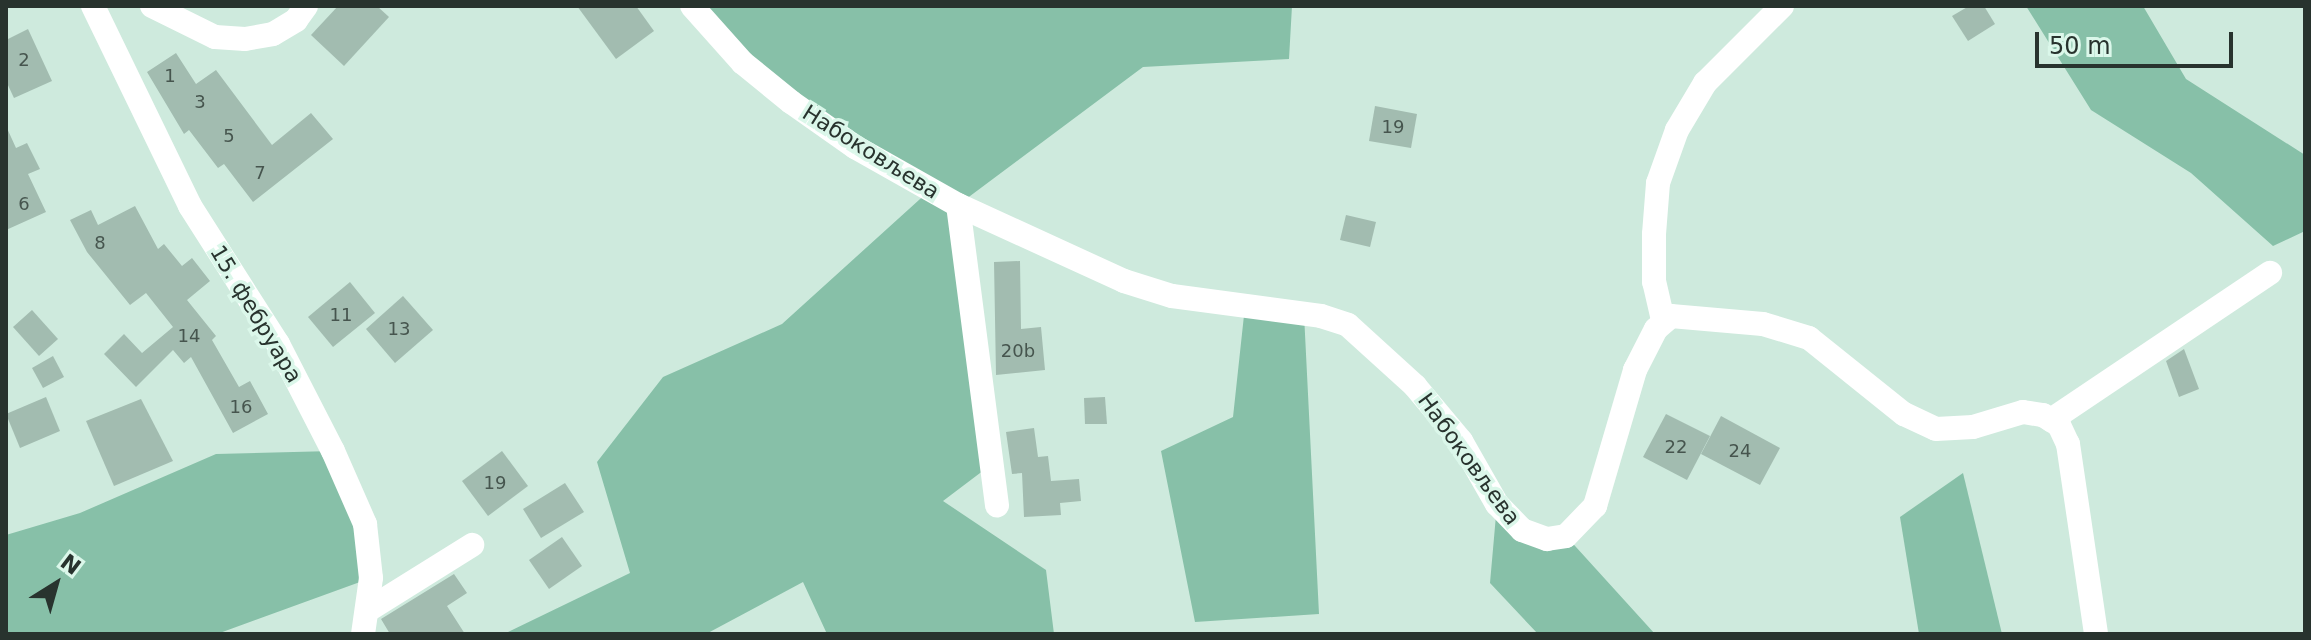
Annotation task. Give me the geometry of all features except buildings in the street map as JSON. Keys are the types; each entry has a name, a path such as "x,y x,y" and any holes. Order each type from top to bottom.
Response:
{"street":[{"name":"15. фебруара","path":"93,6 190,206 278,344 333,451 365,524 368,610 363,634"},
{"path":"152,6 215,37 245,39 273,34 296,20 306,6"},
{"name":"Набоковљева","path":"692,6 743,63 791,102 855,147 958,205 1136,285 1348,325 1415,386 1461,441 1506,513 1522,530 1547,539 1566,536 1595,506 1635,370 1663,320"},
{"path":"1782,6 1705,83 1677,130 1658,183 1654,234 1654,282 1663,320 1685,315 1763,324 1809,338 1904,414 1936,429 1973,427 2023,412 2051,420 2068,444 2096,634"},
{"path":"958,205 988,467 997,505"},
{"path":"2051,420 2270,273"},
{"path":"368,610 472,545"}],"green space":[{"path":"692,6 1292,6 1289,59 1143,67 958,205 988,467 943,501 1046,570 1054,634 827,634 803,582 706,634 504,634 630,573 597,462 663,377 782,324 930,190 855,147"},
{"path":"2026,6 2143,6 2186,79 2305,155 2305,231 2273,246 2191,173 2091,110"},
{"path":"1245,306 1304,314 1319,614 1195,622 1161,451 1233,417"},
{"path":"333,451 371,578 217,634 6,634 6,535 80,513 216,454"},
{"path":"1963,473 2002,634 1919,634 1900,517"},
{"path":"1497,504 1522,530 1566,536 1655,634 1538,634 1490,583"}]}
